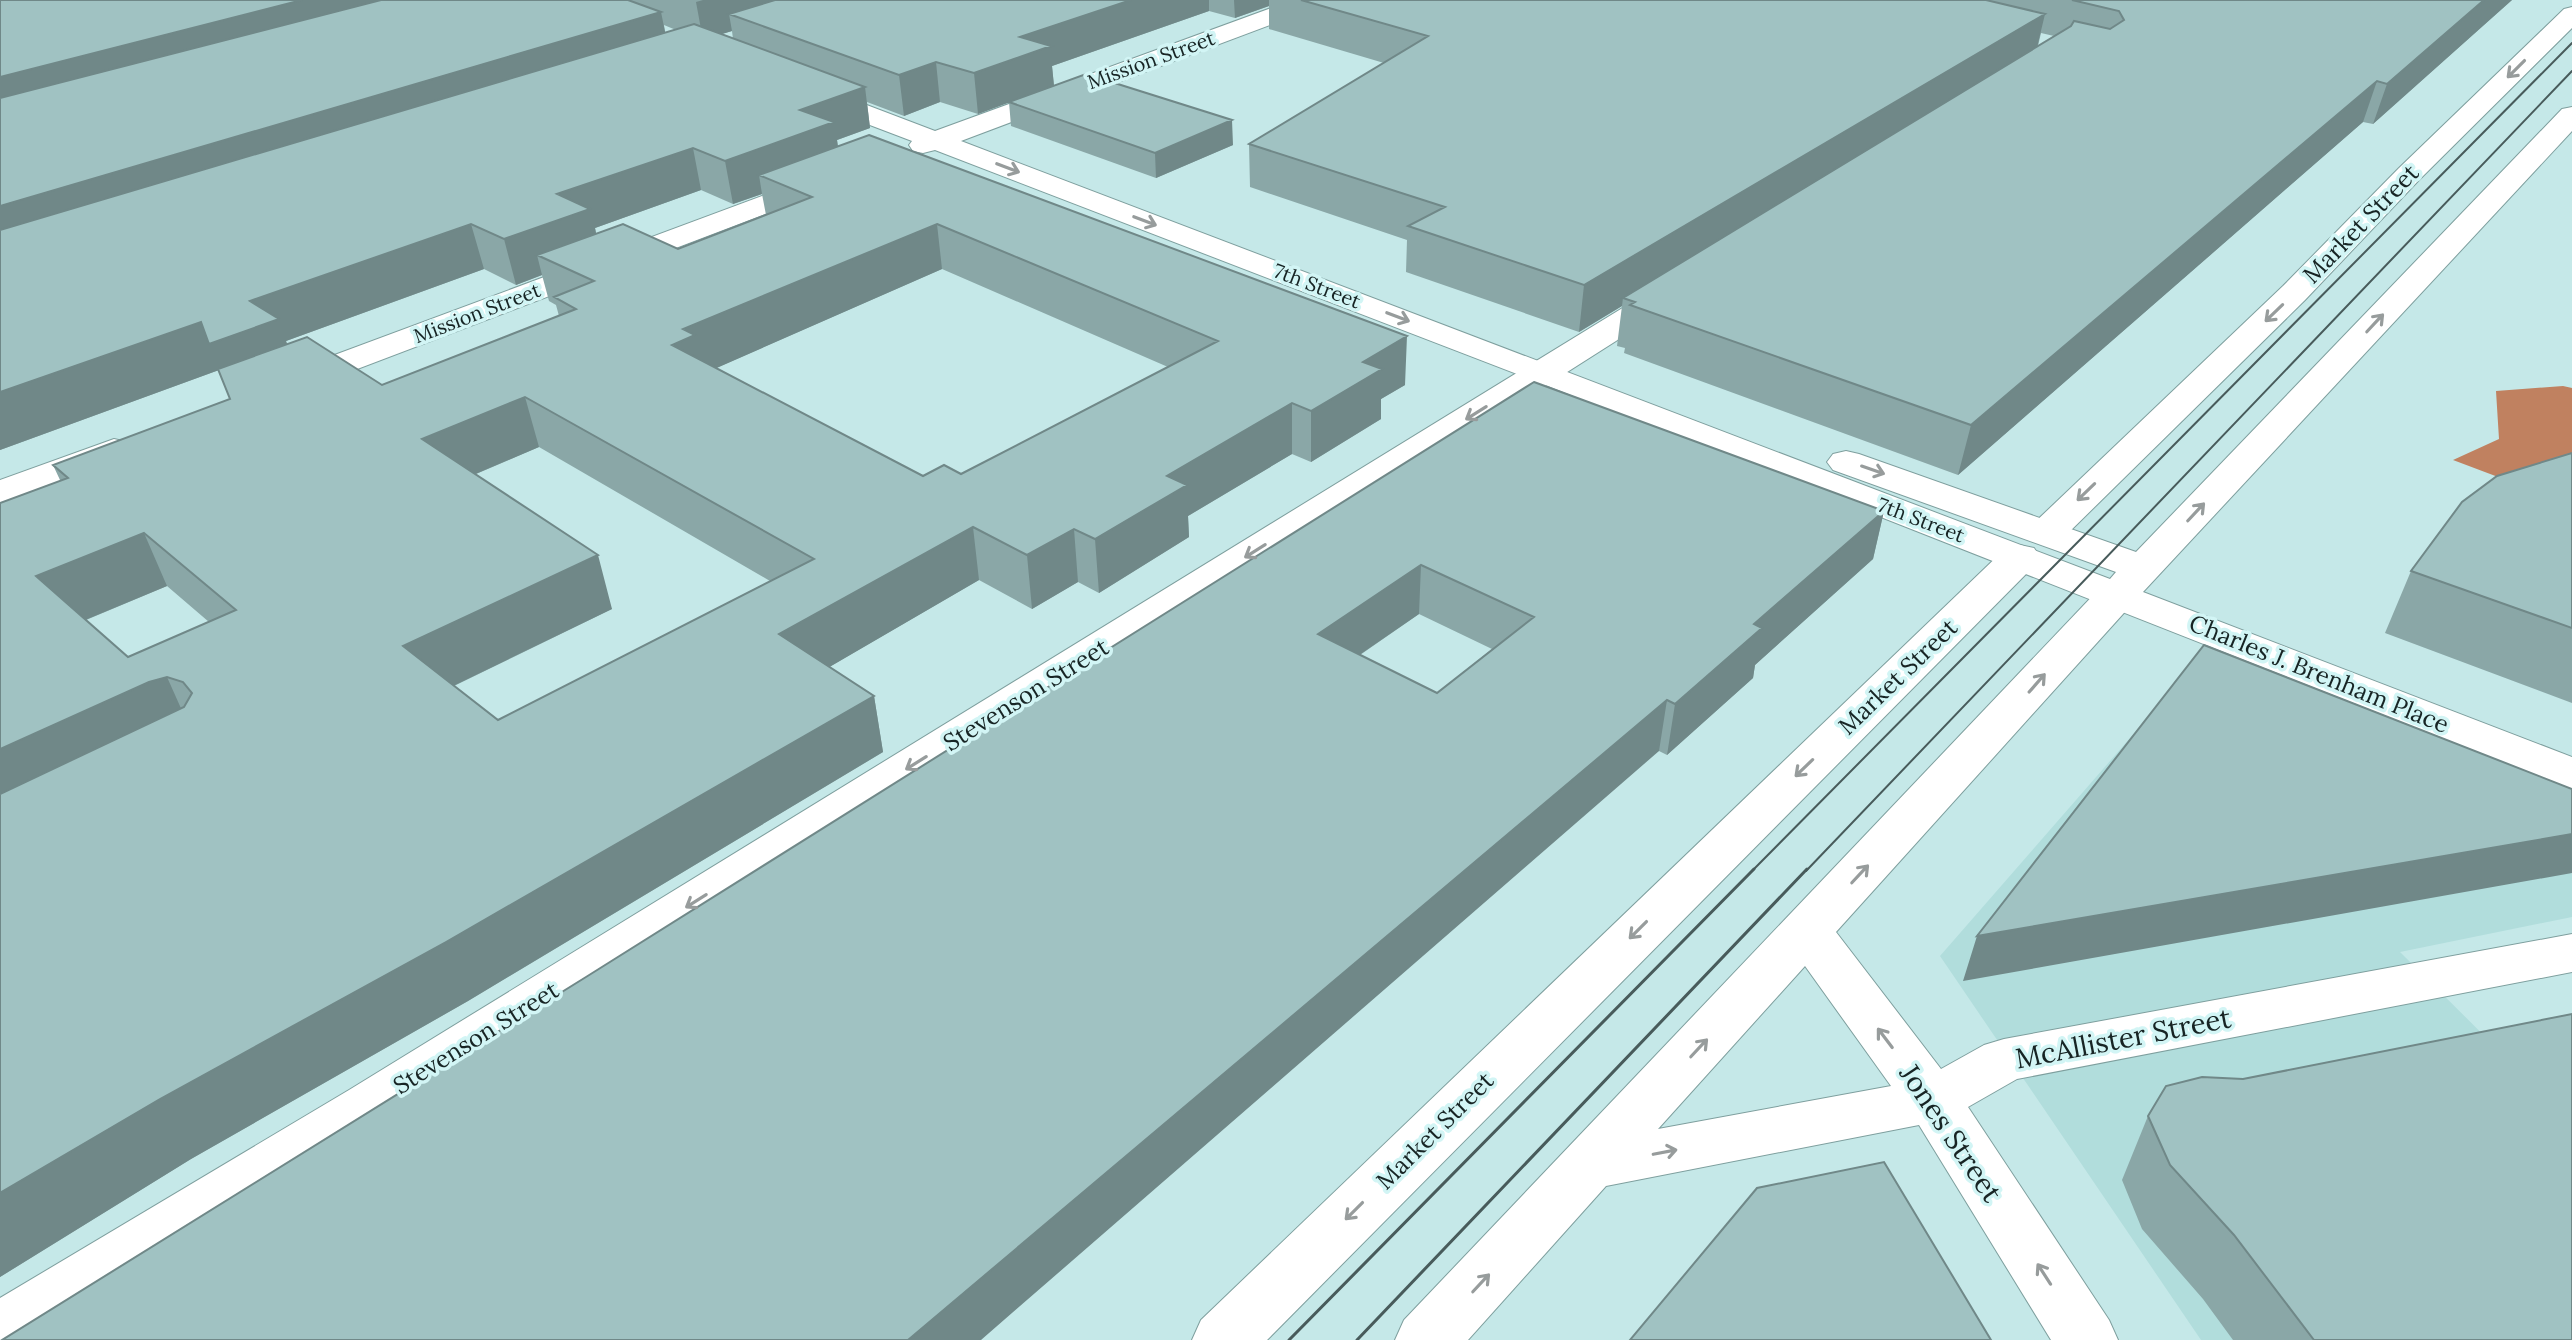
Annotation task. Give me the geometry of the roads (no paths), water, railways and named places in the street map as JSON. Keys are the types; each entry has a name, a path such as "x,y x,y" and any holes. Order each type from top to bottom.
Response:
{"street":[{"name":"Mission Street","path":"887,158 1315,0"},
{"name":"Market Street","path":"1224,1340 2033,545 2294,293 2409,174 2572,14"},
{"name":"7th Street","path":"794,87 1688,429 2033,545 2066,575"},
{"path":"1427,1340 2130,582 2572,115"},
{"name":"Mission Street","path":"265,393 845,174"},
{"name":"Stevenson Street","path":"0,1331 396,1089 1693,278"},
{"path":"0,493 139,440"},
{"path":"2033,545 2130,582"},
{"name":"Charles J. Brenham Place","path":"2066,575 2130,582 2572,774"},
{"name":"Jones Street","path":"1807,931 1933,1100 2086,1340"},
{"name":"McAllister Street","path":"1589,1166 1933,1100 2004,1060 2572,953"}],"tram line":[{"path":"1752,871 2572,43"},
{"path":"1806,871 2572,71"},
{"path":"1289,1340 1754,869"},
{"path":"1357,1340 1807,869"}]}
